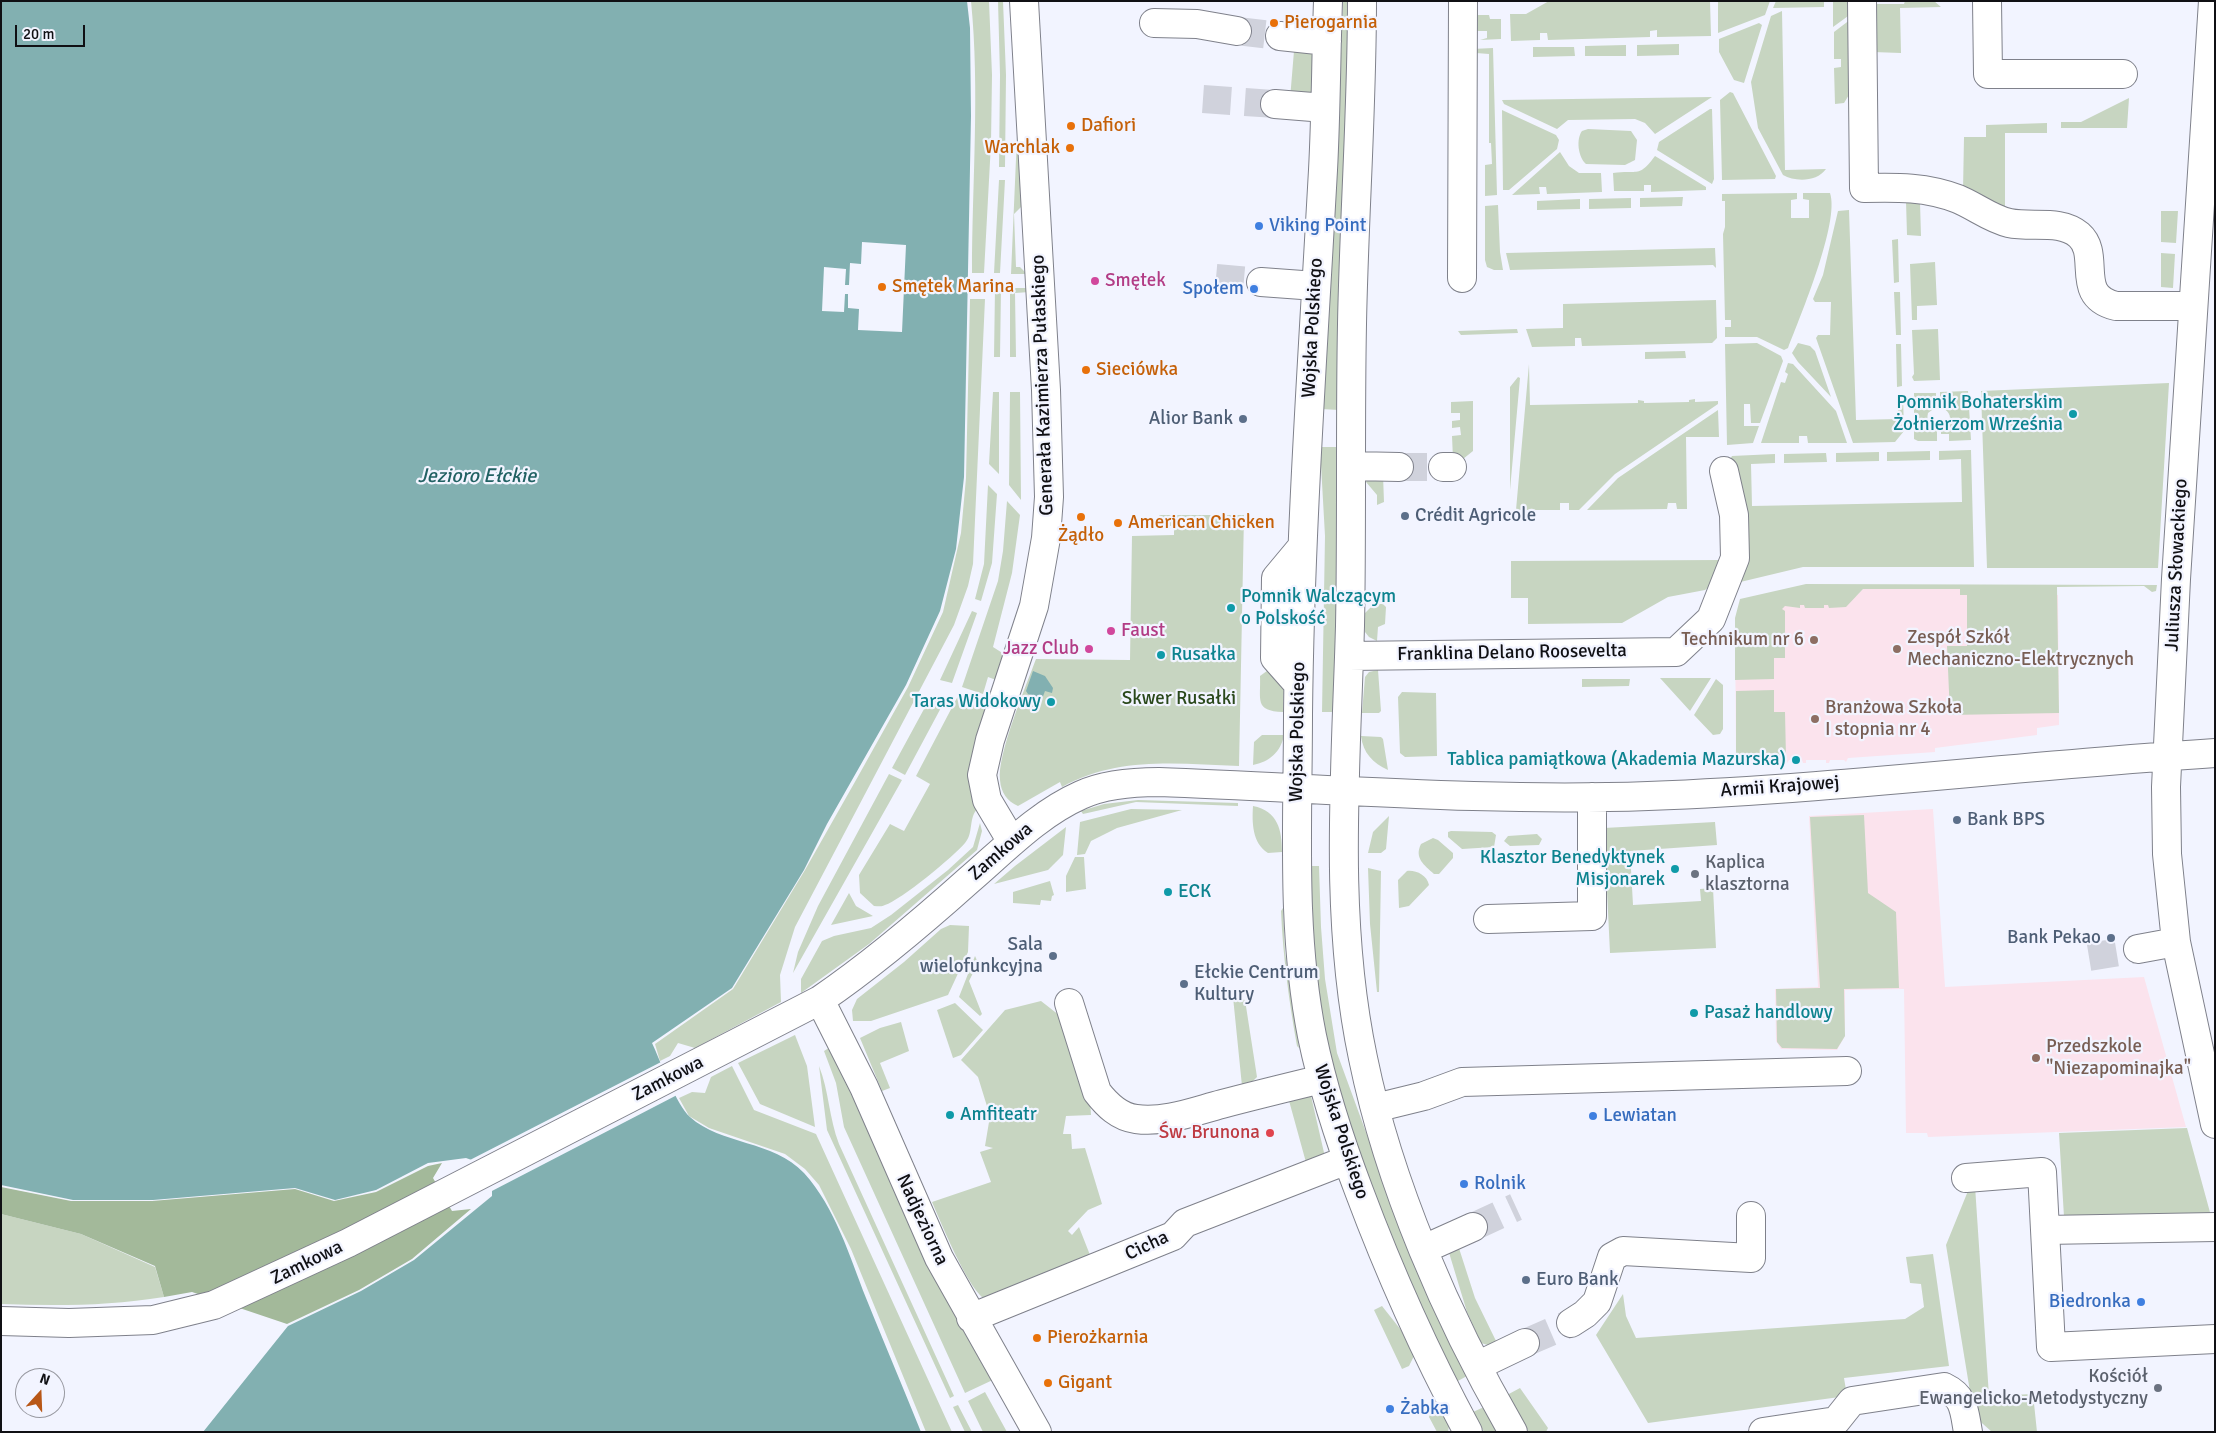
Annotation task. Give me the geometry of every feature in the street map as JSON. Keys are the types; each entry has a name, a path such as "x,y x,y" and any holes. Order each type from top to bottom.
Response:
{"street":[{"name":"Generała Kazimierza Pułaskiego","path":"1012,842 987,800 982,775 990,740 1034,606 1046,538 1048,497 1046,390 1024,1"},
{"name":"Wojska Polskiego","path":"1328,1 1325,108 1301,548 1297,787 1300,955 1306,1005 1322,1079 1348,1160 1378,1240 1413,1323 1468,1432"},
{"name":"Wojska Polskiego","path":"1362,1 1362,91 1352,327 1353,466 1345,790 1345,925 1350,984 1363,1058 1375,1108 1401,1189 1424,1249 1477,1366 1513,1432"},
{"path":"1462,278 1463,1"},
{"path":"1862,1 1864,188 1921,189 1959,200 2008,223 2069,228 2080,236 2086,246 2091,282 2096,296 2104,303 2116,306 2192,306"},
{"path":"1987,1 1988,74 2123,74"},
{"name":"Juliusza Słowackiego","path":"2213,1 2210,110 2192,306 2166,756 2167,854 2176,942 2207,1054 2215,1124"},
{"path":"1154,23 1197,24 1237,31"},
{"path":"1280,36 1327,41"},
{"path":"1274,104 1325,108"},
{"path":"1261,282 1316,286"},
{"path":"1353,466 1399,467"},
{"name":"Franklina Delano Roosevelta","path":"1349,656 1676,652 1711,619 1735,558 1734,515 1724,471"},
{"name":"Armii Krajowej","path":"1345,790 1592,797 1648,796 1912,778 2215,753"},
{"name":"Zamkowa","path":"1,1321 127,1322 177,1316 205,1308 250,1290 689,1069 820,1000 892,948 1035,823 1067,801 1083,794 1122,784 1159,782 1345,790"},
{"path":"1488,919 1592,916 1592,797"},
{"path":"2138,949 2176,942"},
{"name":"Nadjeziorna","path":"820,1000 864,1087 939,1258 971,1318 1008,1378 1037,1432"},
{"path":"1069,1003 1097,1092 1106,1104 1118,1113 1135,1119 1152,1120 1181,1114 1322,1079"},
{"path":"1375,1108 1424,1096 1462,1082 1847,1071"},
{"name":"Cicha","path":"971,1318 1173,1236 1185,1223 1348,1160"},
{"path":"1966,1178 2042,1172 2051,1347 2215,1339"},
{"path":"1571,1323 1585,1314 1597,1302 1612,1257 1623,1251 1752,1258 1751,1216"},
{"path":"1424,1249 1473,1227"},
{"path":"2045,1230 2215,1227"},
{"path":"1477,1366 1525,1343"},
{"path":"1763,1432 1836,1420 1852,1401 1944,1387 1955,1392 1962,1401 1968,1432"}],"shaded area":[{"name":"Zespół Szkół Mechaniczno-Elektrycznych","path":"1863,589 1960,589 1960,595 2058,595 2059,725 2037,728 2037,735 1935,748 1935,752 1848,758 1846,762 1844,760 1830,760 1829,763 1826,763 1826,760 1806,760 1806,763 1803,763 1802,760 1789,760 1787,763 1785,759 1736,761 1735,618 1748,600 1856,596"},
{"path":"1933,809 1945,987 2144,977 2186,1127 1928,1137 1927,1133 1906,1133 1904,989 1845,990 1845,1036 1837,1050 1781,1049 1776,1041 1775,989 1818,987 1809,816"},
{"path":"442,1163 433,1178 452,1211 471,1209 412,1259 359,1290 287,1324 192,1292 164,1297 155,1266 81,1234 1,1214 1,1187 71,1201 152,1201 295,1189 334,1201 376,1192 428,1166"}],"green space":[{"path":"971,1 989,1 992,75 991,143 984,273 972,273 975,69"},
{"path":"998,1 1003,1 1006,75 1005,167 999,167 1000,75"},
{"path":"1343,1 1349,1 1339,410 1321,409 1335,213"},
{"path":"1473,1 1477,1 1478,15 1489,15 1490,19 1501,19 1501,39 1480,40 1487,38 1487,31 1477,31 1477,40 1470,40"},
{"path":"1549,1 1710,1 1711,36 1657,37 1657,30 1650,31 1650,37 1548,40 1547,33 1540,33 1540,40 1511,41 1510,14 1526,14"},
{"path":"1718,1 1770,1 1765,15 1718,33"},
{"path":"1776,1 1824,1 1824,7 1773,8"},
{"path":"1833,1 1855,1 1855,11 1833,27"},
{"path":"1905,1 1934,1 1941,7 1900,8 1901,53 1873,52 1869,4 1904,4"},
{"path":"1782,11 1785,170 1826,169 1817,176 1806,180 1794,179 1783,175 1758,128 1751,82 1771,16"},
{"path":"1855,16 1852,90 1844,103 1835,104 1834,68 1841,67 1841,59 1834,59 1834,32"},
{"path":"1759,23 1762,25 1744,83 1734,80 1719,52 1719,39"},
{"path":"1679,44 1679,55 1637,56 1637,45"},
{"path":"1626,45 1626,56 1585,56 1585,46"},
{"path":"1533,47 1574,47 1575,56 1533,57"},
{"path":"1493,48 1497,195 1485,196 1485,165 1492,164 1491,143 1489,143 1489,54 1476,53 1472,49"},
{"path":"1294,51 1313,52 1313,90 1311,95 1290,99"},
{"path":"1730,92 1733,93 1776,176 1775,179 1722,180 1720,100"},
{"path":"1712,97 1655,134 1645,123 1635,119 1568,120 1557,129 1504,104 1502,100"},
{"path":"2129,98 2127,128 2061,128 2061,122 2081,122"},
{"path":"1712,109 1714,179 1712,184 1657,150 1659,142"},
{"path":"1502,110 1556,135 1559,140 1557,149 1509,190 1503,190"},
{"path":"1018,113 1024,204 1014,214 1016,267 1020,267 1027,274 1011,274"},
{"path":"2047,123 2047,133 2005,133 2005,211 1963,191 1964,137 1986,137 1986,125"},
{"path":"1588,129 1631,131 1637,140 1635,160 1625,165 1586,164 1581,157 1579,139 1582,131"},
{"path":"1560,152 1569,166 1579,173 1601,173 1602,192 1547,194 1546,187 1539,187 1540,194 1512,195"},
{"path":"1655,156 1706,187 1706,190 1651,192 1651,185 1644,185 1644,191 1614,191 1613,173 1637,172 1645,168"},
{"path":"999,180 1005,180 1000,273 994,273"},
{"path":"1797,193 1797,199 1791,200 1791,218 1809,218 1809,200 1803,199 1803,193 1830,193 1832,207 1817,270 1788,348 1784,350 1757,337 1725,337 1725,327 1731,327 1731,320 1725,320 1723,234 1725,227 1725,201 1722,201 1722,194"},
{"path":"1683,197 1682,206 1640,207 1640,198"},
{"path":"1631,198 1631,208 1589,209 1589,199"},
{"path":"1580,199 1580,209 1537,210 1537,201"},
{"path":"1906,201 1920,202 1921,236 1907,235"},
{"path":"1498,205 1500,252 1503,270 1494,270 1487,267 1485,260 1485,206"},
{"path":"1849,210 1856,420 1898,419 1898,396 1903,395 1904,431 1895,442 1853,443 1816,338 1818,335 1830,335 1831,302 1815,302 1813,299 1823,275 1838,211"},
{"path":"2161,211 2178,211 2176,243 2161,242"},
{"path":"1898,239 1899,282 1894,283 1892,240"},
{"path":"1715,248 1716,268 1713,265 1510,270 1506,253"},
{"path":"2161,253 2175,254 2173,288 2161,287"},
{"path":"1935,262 1937,305 1917,306 1917,320 1912,320 1910,264"},
{"path":"995,288 1001,288 1000,357 994,357"},
{"path":"1010,288 1030,288 1030,292 1015,293 1016,357 1010,357"},
{"path":"1894,292 1900,292 1901,335 1896,335"},
{"path":"970,299 985,299 973,564 968,586 954,625 795,927 780,975 781,1002 695,1048 678,1043 670,1056 660,1061 655,1044 733,989 805,870 908,687 943,612 961,533 966,478"},
{"path":"1716,300 1717,338 1712,343 1582,346 1581,338 1575,338 1575,346 1532,347 1526,329 1563,328 1563,304"},
{"path":"1517,329 1518,333 1461,335 1458,331"},
{"path":"1938,329 1940,380 1914,381 1912,377 1914,374 1912,330"},
{"path":"1757,343 1781,356 1783,361 1760,423 1751,423 1750,404 1744,404 1744,426 1759,426 1753,443 1727,445 1725,344"},
{"path":"1798,343 1810,346 1815,351 1831,397 1792,353"},
{"path":"1896,344 1901,344 1902,386 1897,387"},
{"path":"1685,351 1686,358 1645,359 1645,352"},
{"path":"1788,363 1793,364 1836,411 1847,443 1808,443 1807,436 1799,436 1799,443 1761,443 1781,382 1785,383 1788,374 1785,372"},
{"path":"1529,364 1530,405 1638,403 1638,400 1644,401 1644,403 1689,402 1689,400 1695,399 1695,402 1718,401 1718,404 1615,474 1579,510 1569,510 1569,503 1560,503 1560,510 1516,510"},
{"path":"1518,377 1520,378 1510,490 1510,387"},
{"path":"2169,383 2158,568 1987,568 1981,391"},
{"path":"1968,391 1971,440 1949,441 1949,434 1941,434 1941,430 1949,423 1950,415 1940,407 1940,392"},
{"path":"993,392 999,392 999,474 989,464"},
{"path":"1010,392 1020,392 1021,500 1009,485"},
{"path":"1914,393 1936,393 1936,407 1928,413 1927,419 1930,426 1937,430 1937,441 1918,441 1914,439"},
{"path":"1473,401 1473,451 1463,459 1453,459 1452,436 1461,435 1460,427 1452,428 1452,421 1460,420 1460,413 1451,413 1451,402"},
{"path":"1718,410 1719,437 1686,437 1687,509 1677,509 1676,503 1668,503 1667,509 1587,510 1618,478"},
{"path":"1320,447 1339,447 1334,712 1322,712 1325,536"},
{"path":"1971,450 1974,567 1803,567 1732,584 1729,461 1732,456 1775,454 1775,463 1751,464 1752,506 1962,502 1961,459 1939,460 1939,451"},
{"path":"1930,451 1930,460 1887,461 1887,452"},
{"path":"1879,452 1879,461 1836,462 1836,453"},
{"path":"1826,453 1827,462 1784,463 1784,454"},
{"path":"1383,475 1384,502 1377,505 1377,495 1366,482 1368,479"},
{"path":"988,485 997,494 992,563 981,601 975,599 984,564"},
{"path":"1007,501 1020,515 1012,573 993,647 1004,654 999,681 988,677 983,694 962,687 998,581 1003,551"},
{"name":"Skwer Rusałki","path":"1159,515 1244,515 1239,766 1149,764 1127,766 1083,777 1062,787 1060,782 1018,806 1011,802 1003,793 1000,769 1007,738 1036,659 1130,660 1132,536 1174,535 1174,526 1166,526"},
{"path":"1721,560 1710,586 1705,590 1668,597 1622,623 1528,624 1528,598 1511,598 1511,561"},
{"path":"1806,584 2157,585 2156,591 2152,592 2144,586 2057,587 2059,713 1950,715 1947,646 1967,646 1967,595 1960,595 1960,589 1863,589 1846,607 1829,608 1828,605 1824,605 1824,608 1805,608 1804,605 1800,605 1800,608 1785,606 1782,609 1785,611 1785,658 1774,658 1774,679 1735,680 1735,618 1740,599"},
{"path":"1374,604 1383,604 1386,607 1385,624 1378,627 1377,641 1369,637 1365,632 1364,614"},
{"path":"972,611 977,613 952,683 940,680"},
{"path":"1271,668 1284,686 1283,712 1267,709 1261,703 1260,676"},
{"path":"1378,670 1381,711 1379,713 1362,713 1365,677 1369,672"},
{"path":"1660,678 1711,678 1690,711"},
{"path":"1582,679 1630,679 1629,686 1582,687"},
{"path":"1716,679 1723,685 1723,729 1720,734 1713,735 1694,715"},
{"path":"1774,690 1774,712 1785,712 1786,758 1736,761 1736,691"},
{"path":"1402,692 1436,693 1437,756 1405,757 1400,753 1398,697"},
{"path":"959,694 991,705 978,808 973,816 968,839 950,858 903,895 883,906 874,906 860,893 859,875 890,824 904,831 930,784 916,776"},
{"path":"930,698 943,704 905,775 892,768"},
{"path":"1262,735 1284,735 1277,751 1269,759 1253,765 1254,742"},
{"path":"1361,736 1381,737 1383,739 1388,770 1378,764 1366,752"},
{"path":"889,774 902,780 793,973 798,952 818,906"},
{"path":"1138,800 1238,803 1238,806 1136,802 1083,814 1081,811 1104,804"},
{"path":"1253,806 1268,812 1277,823 1281,836 1282,852 1268,853 1259,844 1254,832"},
{"path":"1131,809 1182,810 1117,828 1091,841 1085,854 1077,855 1080,822"},
{"path":"1864,815 1868,893 1896,912 1899,988 1844,989 1845,1036 1837,1049 1782,1048 1777,1042 1776,989 1820,988 1810,817"},
{"path":"1389,816 1386,849 1381,853 1368,853 1373,832"},
{"path":"1715,822 1717,845 1630,851 1633,905 1701,901 1700,889 1713,888 1716,948 1610,953 1604,828"},
{"path":"980,823 982,831 977,850 869,944 801,993 801,979 822,941 834,936 871,928 891,915 948,870 973,847"},
{"path":"1066,827 1063,855 1048,870 994,884 1015,866"},
{"path":"1448,832 1492,832 1496,835 1494,847 1462,849 1448,837"},
{"path":"1537,834 1542,839 1539,845 1510,846 1504,841 1508,836"},
{"path":"1433,838 1453,853 1453,858 1439,874 1434,874 1419,857 1421,844"},
{"path":"1075,857 1084,857 1086,889 1066,892 1066,876"},
{"path":"1310,866 1319,866 1325,979 1337,1053 1382,1176 1467,1376 1456,1382 1391,1237 1371,1187 1338,1087 1314,969"},
{"path":"1368,868 1381,871 1379,992 1377,992 1370,924"},
{"path":"1407,871 1421,874 1426,878 1429,885 1409,906 1399,908 1398,880"},
{"path":"1050,881 1054,895 1051,901 1041,900 1040,905 1013,903 1013,892"},
{"path":"849,893 856,906 873,916 831,925"},
{"path":"1283,908 1285,952 1299,1048 1297,1046 1291,1012 1283,945 1281,911"},
{"path":"950,925 969,926 968,952 948,995 871,1021 853,1021 852,1010 857,999 904,962 941,929"},
{"path":"975,956 981,969 974,971 969,981 982,1014 980,1016 959,997"},
{"path":"1233,997 1245,1000 1257,1077 1249,1085 1242,1086"},
{"path":"1041,1001 1064,1019 1090,1098 1091,1115 1066,1116 1063,1134 1071,1134 1072,1149 1085,1148 1102,1204 1088,1210 1068,1231 1072,1235 1079,1227 1090,1255 983,1298 976,1291 962,1268 932,1202 991,1182 980,1152 993,1148 985,1146 990,1116 978,1077 961,1060 1005,1010"},
{"path":"955,1003 983,1030 961,1055 953,1058 937,1010"},
{"path":"901,1022 909,1051 880,1063 890,1088 882,1091 860,1038 880,1028"},
{"path":"795,1035 807,1066 815,1127 760,1104 738,1063"},
{"path":"832,1046 997,1378 965,1393 844,1127 836,1083 824,1051"},
{"path":"732,1066 754,1110 816,1134 952,1432 926,1432 851,1249 819,1185 805,1169 785,1154 709,1128 689,1116 679,1098 692,1092 705,1093 711,1077"},
{"path":"819,1066 839,1144 954,1396 950,1398 827,1130"},
{"path":"1307,1094 1311,1096 1325,1157 1307,1166 1288,1097"},
{"path":"2187,1128 2211,1216 2064,1217 2059,1133"},
{"path":"1970,1186 1975,1186 1989,1396 2033,1394 2037,1432 1992,1432 1974,1416 1946,1245"},
{"path":"1,1214 81,1234 155,1267 164,1297 82,1305 1,1304"},
{"path":"1457,1242 1475,1298 1497,1343 1491,1346 1481,1343 1467,1312 1447,1246"},
{"path":"1933,1254 1949,1366 1844,1378 1847,1396 1648,1423 1596,1335 1623,1294 1626,1316 1636,1338 1905,1319 1924,1307 1921,1284 1910,1283 1906,1257"},
{"path":"1382,1306 1401,1330 1414,1356 1409,1366 1402,1369 1374,1310"},
{"path":"1520,1388 1548,1428 1546,1432 1529,1432 1507,1395"},
{"path":"985,1392 1007,1432 983,1432 968,1401"},
{"path":"958,1405 972,1432 965,1432 953,1407"},
{"path":"1440,1407 1449,1426 1448,1432 1437,1432 1429,1417 1431,1412"},
{"path":"1484,1407 1497,1432 1484,1432 1473,1412"}],"water":[{"name":"Jezioro Ełckie","path":"1,1 967,1 970,28 971,116 964,477 956,549 940,611 906,685 827,824 804,870 732,988 652,1043 674,1093 690,1117 717,1133 777,1154 791,1162 815,1186 825,1201 848,1249 921,1432 203,1432 288,1326 361,1291 414,1260 492,1196 492,1175 480,1163 466,1158 428,1163 376,1190 335,1200 295,1188 153,1200 73,1200 1,1185"},
{"path":"1033,671 1045,676 1053,688 1052,693 1045,691 1042,699 1028,694 1026,691"}],"pier":[{"path":"862,242 906,245 902,332 858,330 859,309 848,308 848,294 845,294 844,312 822,311 824,267 846,269 845,285 849,285 850,263 861,264"},
{"path":"663,1061 679,1094 490,1192 490,1176 479,1165 468,1161"}],"tunnel":[{"path":"1237,31 1280,36"},
{"path":"1203,99 1275,104"},
{"path":"1216,278 1261,282"},
{"path":"1399,467 1443,467"},
{"path":"2089,957 2138,949"},
{"path":"1473,1227 1516,1207"},
{"path":"1525,1343 1571,1323"}],"place":[{"name":"Pierogarnia","path":"1274,23"},
{"name":"Dafiori","path":"1071,126"},
{"name":"Warchlak","path":"1070,148"},
{"name":"Viking Point","path":"1259,226"},
{"name":"Smętek","path":"1095,281"},
{"name":"Smętek Marina","path":"882,287"},
{"name":"Społem","path":"1254,289"},
{"name":"Sieciówka","path":"1086,370"},
{"name":"Pomnik Bohaterskim Żołnierzom Września","path":"2073,414"},
{"name":"Alior Bank","path":"1243,419"},
{"name":"Crédit Agricole","path":"1405,516"},
{"name":"Żądło","path":"1081,517"},
{"name":"American Chicken","path":"1118,523"},
{"name":"Pomnik Walczącym o Polskość","path":"1231,608"},
{"name":"Faust","path":"1111,631"},
{"name":"Technikum nr 6","path":"1814,640"},
{"name":"Jazz Club","path":"1089,649"},
{"name":"Zespół Szkół Mechaniczno-Elektrycznych","path":"1897,649"},
{"name":"Rusałka","path":"1161,655"},
{"name":"Taras Widokowy","path":"1051,702"},
{"name":"Branżowa Szkoła I stopnia nr 4","path":"1815,719"},
{"name":"Tablica pamiątkowa (Akademia Mazurska)","path":"1796,760"},
{"name":"Bank BPS","path":"1957,820"},
{"name":"Klasztor Benedyktynek Misjonarek","path":"1675,869"},
{"name":"Kaplica klasztorna","path":"1695,874"},
{"name":"ECK","path":"1168,892"},
{"name":"Bank Pekao","path":"2111,938"},
{"name":"Sala wielofunkcyjna","path":"1053,956"},
{"name":"Ełckie Centrum Kultury","path":"1184,984"},
{"name":"Pasaż handlowy","path":"1694,1013"},
{"name":"Przedszkole \"Niezapominajka\"","path":"2036,1058"},
{"name":"Amfiteatr","path":"950,1115"},
{"name":"Lewiatan","path":"1593,1116"},
{"name":"Św. Brunona","path":"1270,1133"},
{"name":"Rolnik","path":"1464,1184"},
{"name":"Euro Bank","path":"1526,1280"},
{"name":"Biedronka","path":"2141,1302"},
{"name":"Pierożkarnia","path":"1037,1338"},
{"name":"Gigant","path":"1048,1383"},
{"name":"Kościół Ewangelicko-Metodystyczny","path":"2158,1388"},
{"name":"Żabka","path":"1390,1409"}]}
